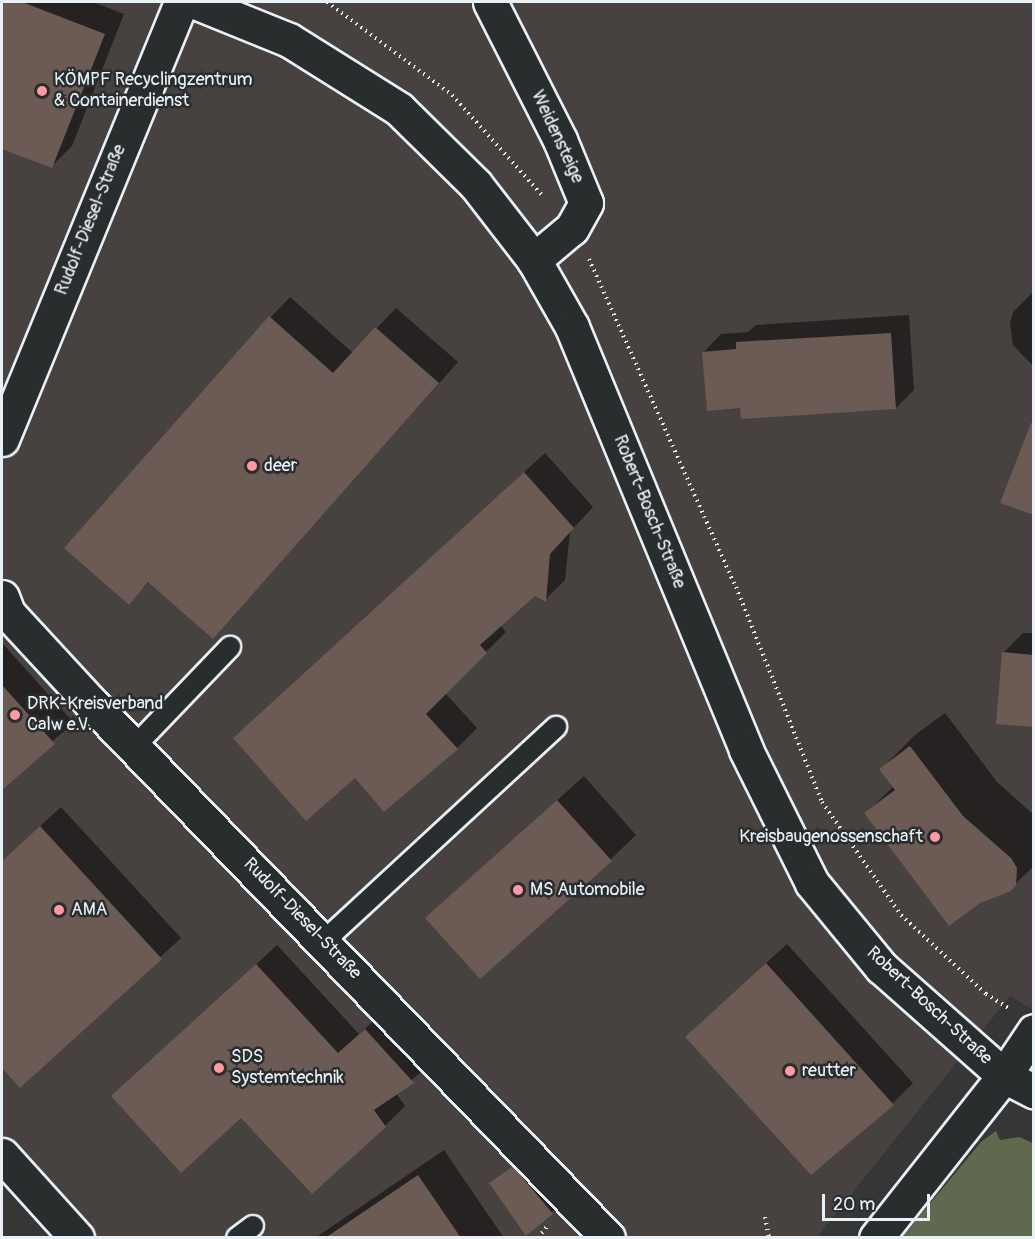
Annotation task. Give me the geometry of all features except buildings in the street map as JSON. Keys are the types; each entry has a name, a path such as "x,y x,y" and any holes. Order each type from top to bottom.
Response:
{"street":[{"name":"Rudolf-Diesel-Straße","path":"2,439 181,2"},
{"name":"Robert-Bosch-Straße","path":"195,2 289,40 399,109 476,184 534,260 572,327 746,750 812,883 881,967 1004,1076 1034,1091"},
{"name":"Weidensteige","path":"490,2 540,102 586,203 572,228 534,260"},
{"name":"Rudolf-Diesel-Straße","path":"2,597 8,613 134,747 324,941 608,1238"},
{"path":"876,1238 1004,1076 1024,1021"},
{"path":"2,1155 77,1238"}],"lane":[{"path":"134,747 230,647"},
{"path":"324,941 556,727"}],"path":[{"path":"327,2 452,95 572,228 606,291 731,576 822,802 901,915 986,994 1024,1021"},
{"path":"765,1217 769,1238"},
{"path":"538,1238 544,1228"}],"shaded area":[{"path":"2,2 1033,2 1033,1010 1010,996 817,1237 95,1237 2,1137"}],"green space":[{"path":"996,1131 1000,1140 1019,1137 1033,1143 1033,1237 902,1237 981,1142"}],"place":[{"name":"KÖMPF Recyclingzentrum & Containerdienst","path":"42,91"},
{"name":"deer","path":"252,466"},
{"name":"DRK-Kreisverband Calw e.V.","path":"15,715"},
{"name":"Kreisbaugenossenschaft","path":"935,837"},
{"name":"MS Automobile","path":"518,890"},
{"name":"AMA","path":"59,910"},
{"name":"SDS Systemtechnik","path":"219,1068"},
{"name":"reutter","path":"790,1071"}]}
